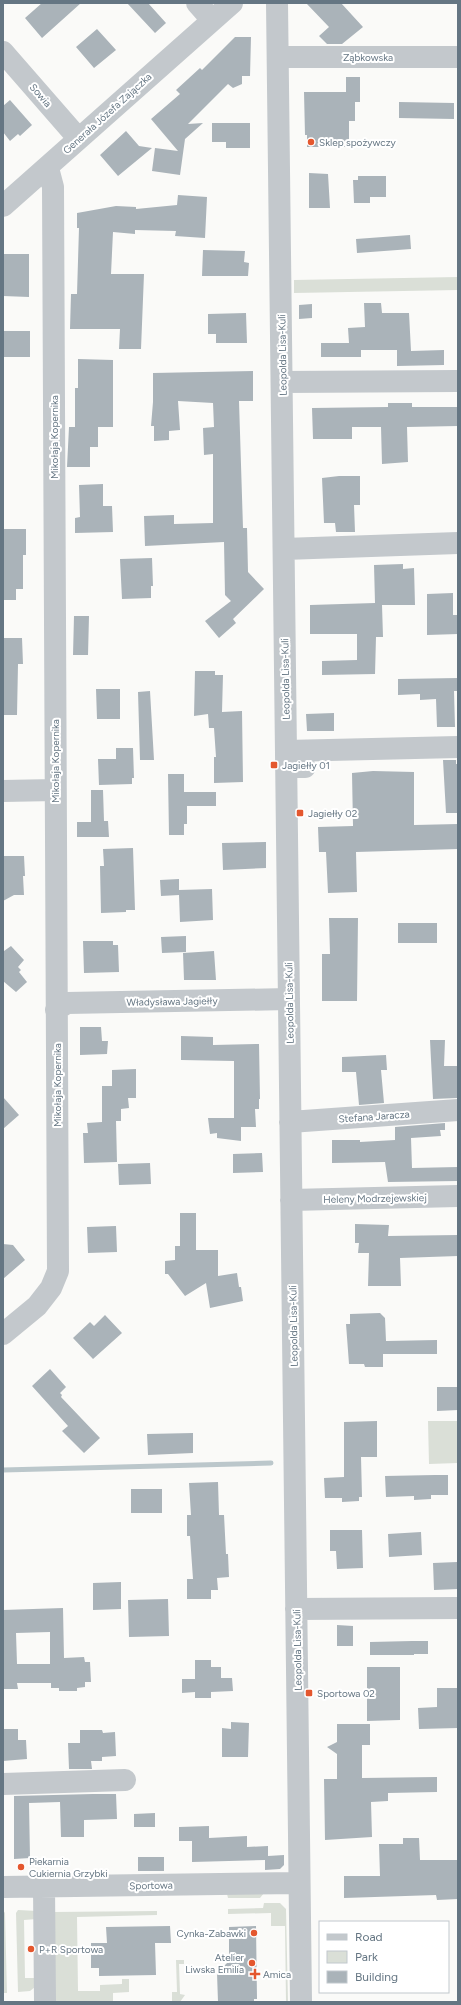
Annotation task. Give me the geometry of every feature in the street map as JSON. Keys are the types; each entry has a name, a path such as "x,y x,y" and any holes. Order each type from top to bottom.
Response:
{"street":[{"path":"196,3 212,20"},
{"name":"Generała Józefa Zajączka","path":"3,206 48,168 78,138 232,3"},
{"name":"Leopolda Lisa-Kuli","path":"277,3 284,549 293,762 289,999 301,2002"},
{"name":"Sowia","path":"3,52 78,138"},
{"name":"Ząbkowska","path":"278,57 458,57"},
{"name":"Mikołaja Kopernika","path":"3,1334 37,1306 51,1288 58,1271 53,187 48,168"},
{"path":"282,382 458,380"},
{"path":"284,549 458,543"},
{"path":"293,762 458,747"},
{"path":"3,791 55,790"},
{"name":"Władysława Jagiełły","path":"56,1010 67,1003 289,999"},
{"name":"Stefana Jaracza","path":"290,1122 458,1110"},
{"name":"Heleny Modrzejewskiej","path":"291,1200 458,1196"},
{"path":"296,1609 458,1608"},
{"path":"3,1784 124,1780"},
{"name":"Sportowa","path":"3,1887 299,1882"},
{"path":"44,1887 45,2002"}],"green space":[{"path":"458,277 458,290 294,293 294,280"},
{"path":"428,1421 458,1421 458,1463 429,1464"},
{"path":"264,1893 260,1898 228,1898 227,1894"},
{"path":"264,1903 280,1903 286,1909 288,2002 286,2002 285,1926 271,1926 271,1913 228,1914 228,1909 263,1908"},
{"path":"3,1910 5,1913 7,1993 3,1993"},
{"path":"18,1910 37,1911 37,1919 24,1920 25,1978 36,1978 35,1987 30,1991 18,1992 16,1913"},
{"path":"157,1911 157,1915 77,1917 78,1991 100,1991 100,1985 122,1984 122,1979 129,1979 129,1992 113,1993 113,2002 54,2002 53,1912"},
{"path":"176,1960 184,1960 184,1964 179,1964 180,1994 185,1995 180,2002 172,2002 172,1992 177,1992"}],"building":[{"path":"42,3 81,3 42,38 25,18"},
{"path":"127,3 148,3 166,23 155,33"},
{"path":"306,3 341,3 363,27 342,44 327,44 319,36 329,27"},
{"path":"97,29 116,50 94,68 76,47"},
{"path":"235,37 251,37 250,76 242,76 242,84 233,88 228,84 188,124 203,123 185,139 180,175 152,171 155,148 178,151 151,119 180,94 176,90 200,68 202,70"},
{"path":"346,77 360,77 360,102 355,102 355,121 349,121 349,141 345,147 307,147 307,135 305,135 304,92 346,92"},
{"path":"10,100 32,125 20,136 18,134 10,141 3,132 3,106"},
{"path":"399,102 454,103 454,119 399,118"},
{"path":"212,123 250,123 250,148 226,148 226,142 212,142"},
{"path":"126,131 139,146 152,148 118,176 100,155"},
{"path":"309,173 328,174 330,208 309,208"},
{"path":"358,176 386,176 386,197 370,197 370,203 354,203 353,180 358,180"},
{"path":"178,195 207,197 205,238 175,236 176,231 135,230 135,234 113,232 111,274 144,274 141,349 119,349 120,329 70,329 71,294 77,294 79,228 77,228 77,213 116,206 136,207 136,209 177,205"},
{"path":"410,235 411,249 357,253 356,239"},
{"path":"203,250 245,251 244,262 249,263 248,276 202,276"},
{"path":"3,254 29,254 29,297 3,296"},
{"path":"364,303 381,303 382,313 409,313 411,351 444,350 444,365 397,366 397,350 361,350 361,357 321,357 321,343 349,343 348,328 365,327"},
{"path":"312,304 312,318 299,319 299,305"},
{"path":"246,313 247,343 216,343 216,334 208,334 208,314"},
{"path":"3,331 30,331 30,357 3,357"},
{"path":"78,359 113,360 113,427 98,427 98,447 90,447 90,467 67,467 69,427 75,427 75,388 78,388"},
{"path":"253,371 253,401 239,401 243,528 247,528 248,572 264,589 233,619 236,623 219,638 205,621 231,601 225,595 224,542 145,546 144,516 174,515 174,524 213,523 213,454 204,455 203,428 214,427 213,403 178,401 180,430 169,431 169,440 154,441 154,426 151,426 153,373"},
{"path":"388,403 412,403 412,407 458,407 458,426 407,427 408,462 382,464 381,427 352,427 352,439 313,439 312,408 388,407"},
{"path":"360,476 360,505 354,505 355,532 336,532 335,523 324,523 322,478"},
{"path":"103,484 103,506 112,506 113,532 75,533 75,518 80,517 79,485"},
{"path":"3,529 26,529 26,555 23,555 23,589 16,589 16,600 3,600"},
{"path":"152,558 153,586 151,586 151,598 122,599 120,559"},
{"path":"403,564 403,569 414,568 415,605 382,605 383,637 376,637 375,674 322,675 322,661 357,660 357,634 310,634 310,605 375,603 374,565"},
{"path":"453,593 453,615 458,615 458,634 427,635 427,594"},
{"path":"74,616 89,616 88,655 73,655"},
{"path":"3,638 22,638 23,664 18,664 17,715 3,715"},
{"path":"195,671 215,671 215,675 223,675 222,712 242,711 243,782 214,783 214,757 216,757 214,728 209,728 208,714 194,716"},
{"path":"458,678 458,691 454,691 455,727 437,727 436,699 420,700 420,694 398,695 398,679"},
{"path":"96,689 120,689 120,719 97,719"},
{"path":"150,691 154,760 140,760 138,692"},
{"path":"334,713 334,731 307,731 306,714"},
{"path":"116,748 133,748 134,778 132,778 132,784 99,785 98,759 116,759"},
{"path":"443,760 456,760 456,764 458,764 458,813 446,813"},
{"path":"373,771 414,772 414,825 458,824 458,849 356,852 357,892 328,893 326,852 319,852 318,827 353,826 352,773"},
{"path":"168,774 184,774 184,792 216,792 216,806 187,806 187,824 184,824 184,835 169,835"},
{"path":"91,790 103,790 104,821 108,821 109,837 77,837 77,822 91,822"},
{"path":"266,842 266,868 223,870 222,843"},
{"path":"133,848 135,910 126,910 126,912 101,913 100,866 104,866 103,849"},
{"path":"3,856 24,856 25,876 23,876 24,895 14,895 3,901"},
{"path":"179,879 179,890 212,889 213,920 180,922 179,895 161,896 160,880"},
{"path":"329,918 358,918 357,1001 322,1001 322,954 330,954"},
{"path":"398,923 437,923 437,943 398,943"},
{"path":"186,936 186,952 162,953 161,937"},
{"path":"83,941 113,941 113,945 118,945 119,972 84,973"},
{"path":"11,946 24,960 18,967 21,970 19,972 27,982 16,992 3,981 3,950 4,951"},
{"path":"214,951 216,980 184,980 183,953"},
{"path":"80,1027 101,1027 102,1041 108,1041 107,1054 80,1055"},
{"path":"181,1036 213,1037 213,1045 259,1044 260,1099 259,1109 255,1109 256,1127 241,1127 241,1141 217,1138 217,1133 210,1134 208,1118 234,1118 234,1061 181,1060"},
{"path":"430,1040 445,1040 444,1066 458,1066 457,1098 433,1099"},
{"path":"386,1055 387,1070 381,1070 384,1103 359,1105 356,1072 342,1072 342,1057"},
{"path":"136,1069 136,1098 128,1098 129,1108 121,1109 121,1121 116,1121 117,1162 84,1163 83,1133 88,1133 87,1123 102,1122 102,1086 112,1086 112,1070"},
{"path":"3,1097 19,1115 3,1129"},
{"path":"445,1123 445,1130 440,1130 441,1136 411,1138 412,1168 458,1167 458,1181 388,1182 385,1162 332,1163 332,1140 360,1140 360,1142 395,1140 395,1127"},
{"path":"262,1153 263,1172 233,1173 233,1154"},
{"path":"150,1163 151,1184 119,1185 118,1164"},
{"path":"180,1213 196,1213 196,1250 218,1250 218,1276 237,1273 243,1301 210,1308 206,1283 185,1296 168,1274 165,1274 165,1261 175,1260 175,1246 180,1246"},
{"path":"355,1224 389,1225 388,1236 458,1235 458,1256 400,1258 401,1286 368,1286 369,1253 358,1253 359,1243 355,1243"},
{"path":"116,1226 117,1252 88,1253 87,1227"},
{"path":"3,1244 13,1245 25,1260 3,1279"},
{"path":"380,1313 385,1318 386,1341 437,1340 437,1354 383,1354 383,1367 365,1367 364,1364 349,1364 346,1324 350,1324 350,1314"},
{"path":"105,1315 122,1333 93,1359 73,1338 90,1322 94,1326"},
{"path":"50,1369 66,1387 60,1393 62,1395 61,1397 100,1438 84,1453 62,1431 68,1426 32,1386"},
{"path":"437,1387 458,1387 458,1410 437,1411"},
{"path":"377,1421 377,1457 361,1457 362,1497 359,1497 359,1501 342,1502 342,1498 325,1498 324,1478 344,1477 344,1422"},
{"path":"193,1433 193,1453 148,1455 147,1434"},
{"path":"448,1475 448,1495 431,1495 431,1499 414,1500 414,1496 386,1497 385,1476"},
{"path":"218,1482 219,1515 224,1515 229,1577 217,1578 218,1590 211,1590 211,1599 187,1599 187,1579 193,1579 190,1536 187,1536 187,1515 191,1515 189,1483"},
{"path":"131,1489 162,1489 162,1513 131,1513"},
{"path":"330,1530 362,1530 363,1568 337,1569 336,1551 330,1551"},
{"path":"421,1532 422,1555 389,1557 388,1534"},
{"path":"457,1562 458,1589 434,1590 433,1563"},
{"path":"121,1582 121,1609 93,1610 93,1583"},
{"path":"168,1599 169,1636 129,1637 128,1600"},
{"path":"63,1608 64,1658 84,1657 85,1662 90,1662 91,1682 85,1682 85,1687 77,1688 77,1691 59,1691 59,1688 51,1688 51,1683 17,1683 18,1689 3,1689 3,1610","holes":["50,1632 50,1664 17,1664 16,1633"]},
{"path":"337,1625 353,1626 353,1646 337,1646"},
{"path":"428,1641 428,1654 370,1655 370,1642"},
{"path":"195,1660 211,1660 211,1667 221,1667 221,1678 232,1678 233,1691 211,1692 211,1698 195,1698 195,1692 182,1693 182,1679 195,1679"},
{"path":"367,1667 400,1667 400,1720 367,1721"},
{"path":"437,1688 458,1688 458,1728 419,1729 418,1708 437,1707"},
{"path":"231,1722 249,1723 248,1757 222,1757 222,1728 231,1729"},
{"path":"337,1724 370,1724 370,1745 362,1745 362,1778 437,1777 437,1792 388,1793 388,1801 371,1802 372,1837 325,1840 324,1779 337,1779 337,1754 327,1747 337,1742"},
{"path":"3,1729 18,1729 18,1740 26,1740 27,1759 3,1761"},
{"path":"80,1730 102,1730 103,1733 115,1732 116,1756 102,1757 102,1761 91,1761 92,1769 69,1769 68,1743 80,1743"},
{"path":"116,1794 117,1819 84,1820 84,1837 61,1837 60,1802 29,1803 30,1858 14,1859 14,1796"},
{"path":"155,1813 155,1827 134,1827 134,1814"},
{"path":"209,1826 209,1838 247,1836 247,1847 268,1846 268,1856 284,1855 284,1865 280,1869 265,1870 265,1860 192,1862 192,1841 179,1841 179,1827"},
{"path":"403,1838 419,1838 420,1860 458,1860 458,1899 437,1900 436,1895 344,1898 344,1876 380,1876 379,1844 403,1844"},
{"path":"138,1857 164,1857 164,1871 138,1871"},
{"path":"170,1926 171,1943 155,1943 156,1975 99,1976 99,1968 91,1968 91,1943 107,1943 106,1927"},
{"path":"256,1926 257,1999 254,1999 254,2002 218,2002 217,1973 229,1961 229,1927"}],"waterway":[{"path":"3,1470 271,1463"}],"place":[{"name":"Sklep spożywczy","path":"311,142"},
{"name":"Jagiełły 01","path":"274,765"},
{"name":"Jagiełły 02","path":"300,813"},
{"name":"Sportowa 02","path":"309,1693"},
{"name":"Piekarnia Cukiernia Grzybki","path":"21,1867"},
{"name":"Cynka-Zabawki","path":"254,1933"},
{"name":"P+R Sportowa","path":"31,1949"},
{"name":"Atelier Liwska Emilia","path":"252,1963"},
{"name":"Amica","path":"255,1974"}]}
